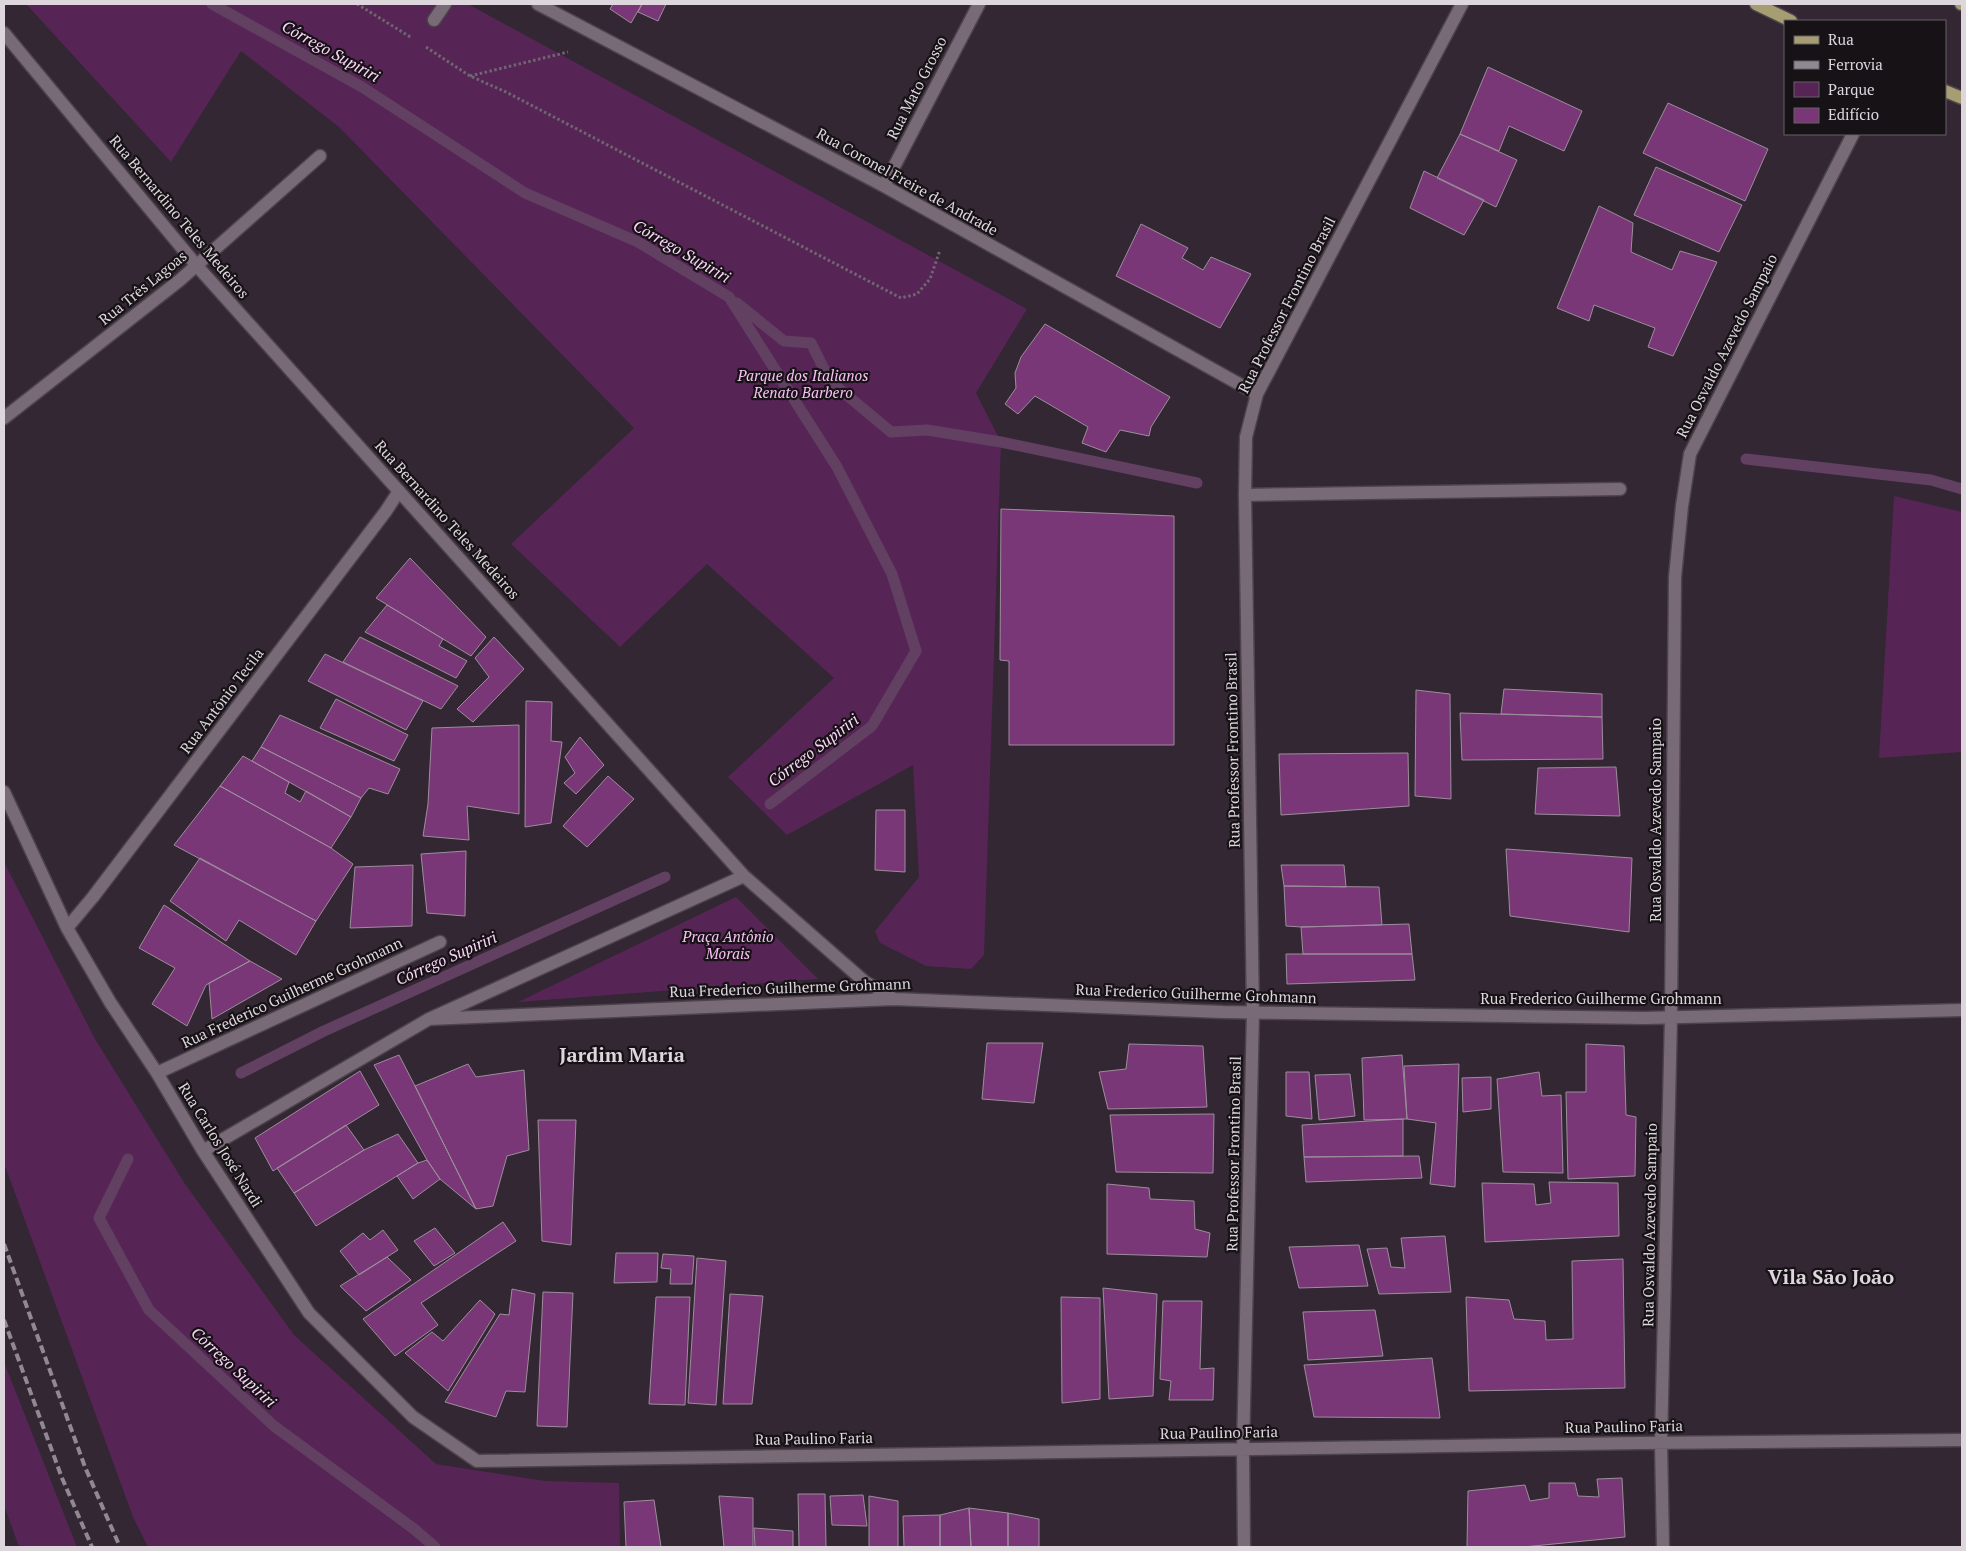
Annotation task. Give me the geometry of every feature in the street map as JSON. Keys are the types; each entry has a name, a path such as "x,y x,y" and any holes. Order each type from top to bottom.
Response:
{"main road":[{"path":"1756,4 1789,20"},
{"path":"1946,91 1962,98"}],"street":[{"path":"434,20 445,4"},
{"name":"Rua Coronel Freire de Andrade","path":"538,4 884,186 1258,394"},
{"name":"Rua Mato Grosso","path":"884,186 979,4"},
{"name":"Rua Professor Frontino Brasil","path":"1244,1547 1243,1449 1253,1012 1245,495 1246,437 1258,394 1462,4"},
{"name":"Rua Bernardino Teles Medeiros","path":"4,33 196,266 744,876 865,982 894,999"},
{"name":"Rua Osvaldo Azevedo Sampaio","path":"1663,1547 1661,1442 1671,1017 1675,577 1682,506 1690,454 1853,135"},
{"name":"Rua Três Lagoas","path":"4,418 196,266 320,156"},
{"path":"1245,495 1620,490"},
{"name":"Rua Antônio Tecila","path":"67,928 93,897 386,511 399,491"},
{"name":"Rua Carlos José Nardi","path":"4,792 67,928 110,1002 157,1073 203,1151 309,1313 413,1417 477,1460"},
{"name":"Rua Frederico Guilherme Grohmann","path":"203,1151 430,1019 744,876"},
{"name":"Rua Frederico Guilherme Grohmann","path":"157,1073 440,942"},
{"name":"Rua Frederico Guilherme Grohmann","path":"430,1019 894,999 988,1004 1253,1012 1671,1017 1962,1010"},
{"name":"Rua Paulino Faria","path":"477,1460 1661,1442 1962,1440"}],"path":[{"path":"357,4 470,76 506,92 900,298 917,294 930,279 940,250"},
{"path":"470,76 569,51"},
{"path":"932,245 948,254"}],"green space":[{"name":"Parque dos Italianos Renato Barbero","path":"26,4 468,4 1027,309 976,393 1001,442 984,955 971,969 926,966 880,943 875,931 919,877 913,765 787,835 728,777 834,678 707,564 620,647 511,544 634,428 339,127 241,51 171,162"},
{"path":"1894,496 1962,512 1962,752 1879,758"},
{"path":"4,862 95,1039 185,1184 294,1335 436,1464 545,1481 619,1483 620,1547 148,1547 133,1517 4,1163"},
{"name":"Praça Antônio Morais","path":"736,897 818,979 518,1002"},
{"path":"4,1362 77,1547 19,1547 4,1505"}],"building":[{"path":"613,4 642,4 631,23 610,9"},
{"path":"642,4 666,4 658,21 638,12"},
{"path":"1488,67 1582,111 1564,151 1509,126 1499,151 1460,134"},
{"path":"1668,103 1768,149 1745,201 1643,153"},
{"path":"1460,134 1517,160 1496,207 1437,178"},
{"path":"1656,167 1742,205 1719,252 1634,215"},
{"path":"1424,171 1484,200 1464,235 1410,208"},
{"path":"1599,206 1633,223 1631,252 1672,270 1680,251 1717,262 1673,356 1648,347 1655,328 1594,305 1589,321 1557,308"},
{"path":"1141,224 1188,248 1182,258 1203,270 1211,257 1251,274 1220,328 1116,276"},
{"path":"1045,324 1170,397 1151,427 1149,436 1120,430 1106,452 1082,443 1088,427 1035,396 1018,414 1005,404 1016,388 1015,373 1021,357"},
{"path":"1001,509 1174,516 1174,745 1009,745 1009,661 1000,660"},
{"path":"410,558 486,637 471,656 376,598"},
{"path":"387,605 443,639 439,646 467,661 456,678 365,632"},
{"path":"360,637 458,686 441,709 343,662"},
{"path":"494,637 524,669 473,722 457,709 489,677 475,658"},
{"path":"325,654 423,701 406,730 308,681"},
{"path":"1504,689 1602,694 1602,717 1501,714"},
{"path":"1416,690 1450,694 1451,799 1415,796"},
{"path":"336,699 408,735 394,761 320,728"},
{"path":"526,701 552,702 551,741 562,742 551,823 525,827"},
{"path":"1460,713 1602,717 1603,759 1462,760"},
{"path":"280,715 400,769 388,794 369,788 361,798 261,747"},
{"path":"519,725 519,814 467,806 469,840 423,836 428,804 432,728"},
{"path":"580,737 604,765 576,794 564,783 575,773 565,757"},
{"path":"261,747 361,798 351,817 252,761"},
{"path":"1408,753 1409,806 1281,815 1279,754"},
{"path":"243,756 289,782 285,793 300,802 306,791 351,817 331,848 220,786"},
{"path":"1616,767 1620,816 1535,814 1538,768"},
{"path":"608,776 634,799 587,847 563,826"},
{"path":"220,786 331,848 353,864 316,921 174,845"},
{"path":"876,810 905,810 905,872 875,870"},
{"path":"1506,849 1632,858 1629,932 1510,916"},
{"path":"466,851 465,916 427,913 421,854"},
{"path":"200,858 316,921 296,955 239,920 226,941 170,901"},
{"path":"413,865 412,926 350,928 355,867"},
{"path":"1281,865 1344,865 1346,887 1284,886"},
{"path":"1284,886 1379,887 1382,925 1286,926"},
{"path":"164,905 250,961 206,985 187,1026 152,1004 175,968 139,948"},
{"path":"1409,924 1412,954 1303,954 1301,927"},
{"path":"1286,954 1412,954 1415,980 1287,984"},
{"path":"250,961 282,979 212,1019 209,983"},
{"path":"987,1043 1043,1043 1034,1103 982,1099"},
{"path":"1129,1044 1203,1046 1207,1107 1108,1109 1099,1072 1126,1069"},
{"path":"1586,1044 1624,1046 1626,1115 1636,1117 1635,1176 1568,1179 1566,1092 1586,1092"},
{"path":"399,1055 476,1209 440,1179 427,1160 374,1065"},
{"path":"1402,1055 1407,1119 1364,1120 1362,1058"},
{"path":"468,1064 476,1077 524,1070 529,1150 507,1156 493,1206 476,1209 415,1086"},
{"path":"1459,1064 1455,1187 1430,1184 1436,1123 1407,1119 1404,1066"},
{"path":"360,1071 379,1105 273,1171 255,1138"},
{"path":"1286,1072 1309,1072 1312,1119 1286,1116"},
{"path":"1539,1072 1542,1096 1561,1095 1563,1173 1503,1172 1497,1079"},
{"path":"1350,1074 1355,1116 1319,1120 1315,1075"},
{"path":"1491,1077 1491,1109 1463,1112 1462,1078"},
{"path":"1214,1114 1213,1173 1116,1172 1110,1115"},
{"path":"1403,1119 1403,1156 1304,1157 1302,1125"},
{"path":"538,1120 576,1120 571,1245 542,1241"},
{"path":"346,1125 364,1150 294,1193 277,1168"},
{"path":"398,1134 418,1163 316,1226 294,1193 364,1150"},
{"path":"1419,1156 1422,1178 1306,1182 1304,1157"},
{"path":"427,1160 440,1179 413,1199 397,1176 418,1163"},
{"path":"1549,1182 1618,1183 1619,1236 1485,1242 1482,1183 1534,1184 1536,1205 1551,1203"},
{"path":"1107,1184 1149,1188 1150,1199 1194,1201 1195,1229 1210,1233 1207,1257 1107,1254"},
{"path":"503,1222 516,1241 421,1303 438,1325 395,1356 363,1319"},
{"path":"435,1228 455,1253 434,1266 414,1241"},
{"path":"383,1230 398,1250 359,1275 340,1251 363,1233 370,1240"},
{"path":"1445,1236 1451,1292 1379,1294 1367,1249 1387,1248 1391,1267 1405,1268 1401,1238"},
{"path":"1359,1245 1368,1286 1299,1288 1289,1247"},
{"path":"616,1253 658,1253 657,1282 614,1283"},
{"path":"663,1254 694,1256 692,1284 670,1284 671,1269 661,1268"},
{"path":"387,1257 411,1280 366,1311 340,1286"},
{"path":"697,1258 726,1261 716,1405 688,1403"},
{"path":"1623,1259 1625,1388 1469,1391 1466,1297 1509,1300 1514,1319 1545,1321 1546,1340 1573,1339 1572,1261"},
{"path":"1103,1288 1157,1294 1153,1396 1109,1399"},
{"path":"512,1289 535,1294 525,1392 506,1391 496,1417 445,1402 500,1314 509,1315"},
{"path":"543,1292 573,1293 567,1427 537,1426"},
{"path":"730,1294 763,1296 752,1404 723,1404"},
{"path":"656,1297 690,1297 685,1405 649,1404"},
{"path":"1061,1297 1100,1298 1100,1399 1062,1403"},
{"path":"480,1300 495,1314 448,1391 405,1353 432,1332 443,1341"},
{"path":"1163,1301 1202,1301 1200,1369 1214,1368 1213,1400 1169,1400 1171,1381 1160,1379"},
{"path":"1375,1310 1383,1356 1308,1360 1303,1312"},
{"path":"1432,1358 1440,1418 1314,1417 1304,1365"},
{"path":"1622,1478 1625,1537 1523,1547 1467,1547 1468,1491 1525,1485 1530,1501 1549,1498 1549,1483 1575,1483 1578,1496 1599,1497 1597,1479"},
{"path":"798,1494 825,1494 826,1547 799,1547"},
{"path":"863,1495 867,1526 832,1525 830,1496"},
{"path":"719,1496 753,1498 753,1547 724,1547"},
{"path":"869,1496 898,1501 898,1547 869,1547"},
{"path":"654,1500 661,1547 626,1547 624,1502"},
{"path":"969,1508 1008,1513 1008,1547 971,1547"},
{"path":"969,1508 971,1547 940,1547 940,1515"},
{"path":"1008,1513 1039,1519 1039,1547 1008,1547"},
{"path":"940,1515 940,1547 904,1547 903,1516"},
{"path":"754,1528 793,1531 793,1547 755,1547"}],"waterway":[{"name":"Córrego Supiriri","path":"212,4 362,87 525,193 638,242 729,297 837,467 892,574 916,651 872,726 770,804"},
{"path":"737,303 784,341 811,343 830,381 891,432 927,430 1001,442 1197,483"},
{"path":"1746,459 1931,480 1962,489"},
{"name":"Córrego Supiriri","path":"241,1073 324,1031 665,877"},
{"name":"Córrego Supiriri","path":"128,1159 99,1218 149,1310 274,1426 414,1529 435,1547"}],"railway":[{"path":"4,1244 85,1467 120,1547"},
{"path":"4,1320 62,1478 92,1547"}],"district":[{"name":"Jardim Maria","path":"622,1055"},
{"name":"Vila São João","path":"1831,1277"}]}
